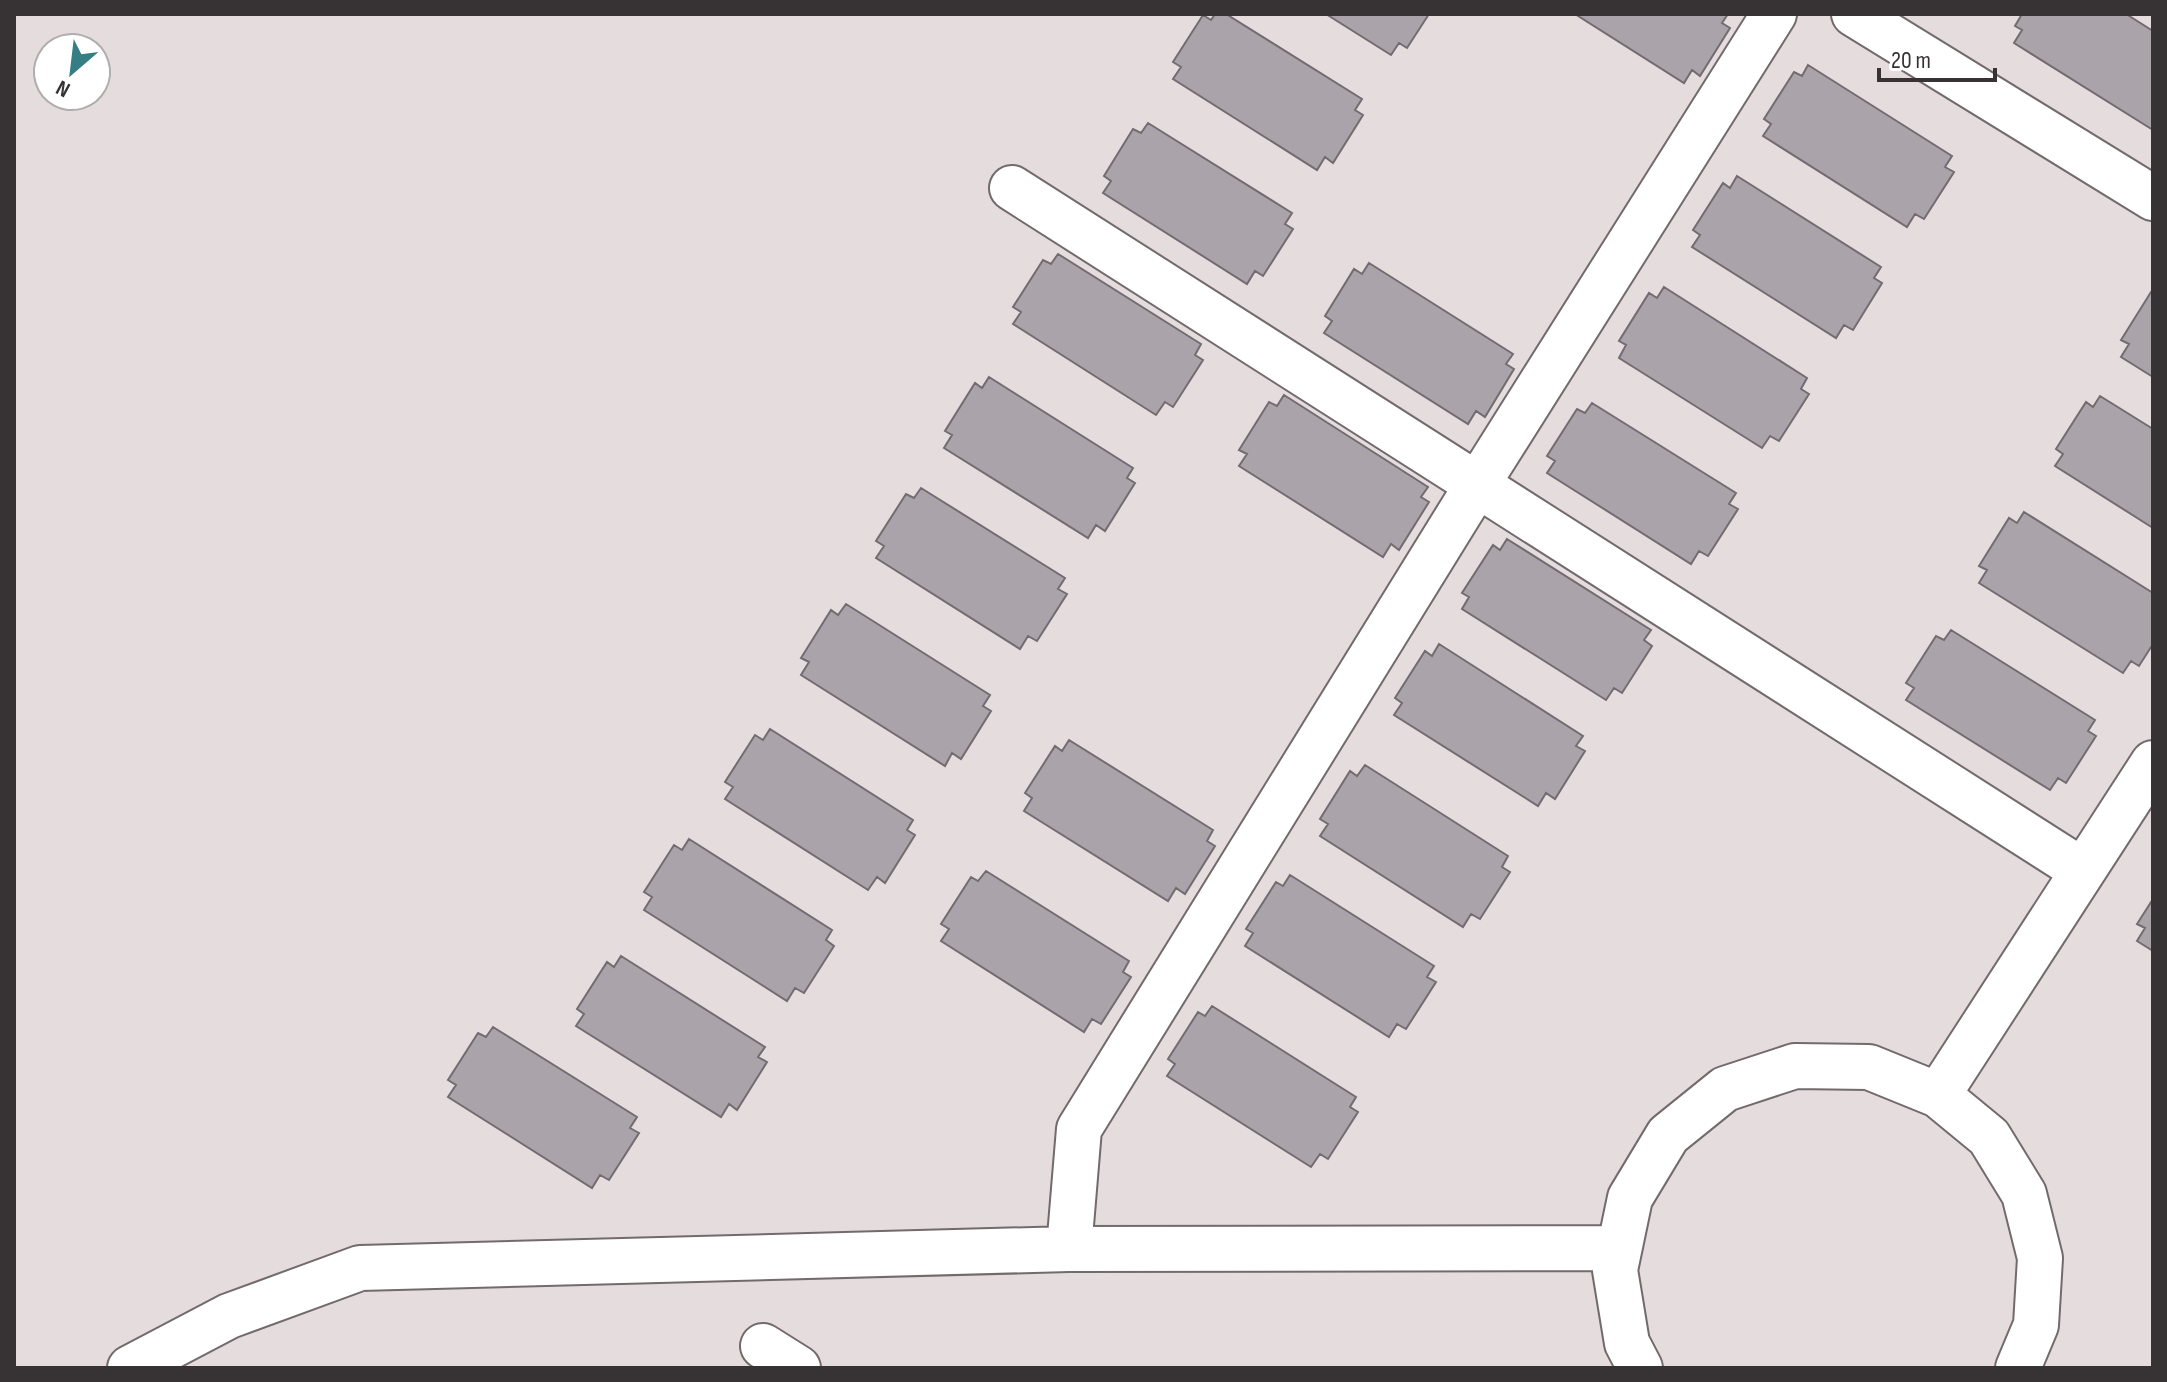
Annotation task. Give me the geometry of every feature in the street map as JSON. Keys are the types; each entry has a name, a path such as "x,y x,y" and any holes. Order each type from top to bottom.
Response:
{"street":[{"path":"1069,1249 1079,1129 1477,485 1774,14"},
{"path":"1854,14 2153,198"},
{"path":"1012,188 2083,871"},
{"path":"1938,1095 2153,763"},
{"path":"1640,1368 1627,1343 1615,1270 1630,1198 1668,1135 1725,1089 1795,1066 1869,1067 1938,1095 1989,1137 2024,1194 2040,1258 2036,1325 2018,1368"},
{"path":"130,1368 229,1316 360,1268 1069,1249 1619,1248"}],"building":[{"path":"1215,14 1226,14 1362,99 1355,110 1363,115 1333,163 1325,157 1317,170 1173,79 1181,67 1173,62 1203,15 1211,20"},
{"path":"1326,14 1429,14 1407,48 1399,43 1391,55"},
{"path":"1575,14 1728,14 1722,23 1730,28 1700,76 1692,70 1684,83"},
{"path":"2022,14 2126,14 2153,31 2153,130 2014,43 2022,30 2015,26"},
{"path":"1808,65 1952,156 1945,167 1954,172 1924,219 1915,214 1907,227 1763,136 1771,124 1764,119 1794,72 1802,76"},
{"path":"1148,123 1292,213 1285,224 1293,229 1263,276 1255,271 1247,284 1103,193 1111,181 1104,176 1133,129 1141,133"},
{"path":"1737,176 1881,267 1874,278 1882,283 1853,330 1844,325 1836,338 1692,247 1700,235 1693,230 1723,183 1730,188"},
{"path":"1058,254 1201,344 1195,355 1203,360 1173,407 1165,402 1156,415 1013,324 1021,312 1013,307 1043,260 1051,264"},
{"path":"1369,263 1513,354 1506,364 1514,369 1485,417 1476,411 1468,424 1324,333 1332,321 1325,316 1354,269 1362,274"},
{"path":"1664,287 1807,378 1801,389 1809,394 1779,441 1770,436 1762,448 1619,358 1626,345 1619,341 1649,293 1657,298"},
{"path":"2151,292 2153,377 2121,357 2129,344 2121,340"},
{"path":"989,377 1133,468 1127,478 1135,483 1105,531 1096,525 1088,538 944,448 952,435 945,431 975,383 982,388"},
{"path":"1284,395 1428,487 1421,497 1429,502 1399,550 1391,544 1383,557 1239,466 1247,454 1239,450 1269,402 1277,406"},
{"path":"2100,396 2153,429 2153,528 2055,466 2063,454 2056,449 2086,402 2093,407"},
{"path":"1592,403 1736,493 1729,504 1738,509 1708,556 1699,551 1691,564 1547,473 1555,461 1547,456 1577,409 1585,413"},
{"path":"921,488 1065,578 1058,589 1067,594 1037,641 1028,636 1020,649 876,558 884,546 876,541 906,494 914,498"},
{"path":"2024,512 2153,593 2153,644 2139,666 2131,661 2123,673 1979,583 1987,570 1979,566 2009,518 2017,523"},
{"path":"1507,539 1651,630 1644,640 1652,646 1622,693 1614,688 1606,700 1462,609 1469,597 1462,593 1493,545 1500,550"},
{"path":"846,604 990,695 983,706 991,711 961,759 952,753 945,766 801,675 809,662 801,658 831,610 838,615"},
{"path":"1951,630 2095,720 2088,731 2096,736 2066,783 2058,778 2050,790 1906,700 1914,688 1906,683 1936,636 1944,640"},
{"path":"1439,644 1583,736 1576,746 1585,751 1555,799 1546,793 1538,806 1394,715 1402,703 1395,698 1425,651 1432,656"},
{"path":"770,729 913,820 907,830 915,835 885,883 877,877 868,890 725,799 733,787 725,782 755,735 763,740"},
{"path":"1069,740 1213,830 1207,841 1215,846 1185,894 1176,888 1168,901 1024,811 1032,798 1025,793 1055,746 1062,751"},
{"path":"1365,765 1508,856 1502,867 1510,872 1480,919 1471,914 1463,927 1320,836 1328,824 1320,819 1350,771 1357,776"},
{"path":"689,839 832,930 826,940 834,946 804,993 795,988 787,1001 644,910 652,897 644,892 674,845 682,850"},
{"path":"986,871 1129,961 1123,972 1131,977 1101,1024 1092,1019 1084,1032 941,941 949,929 941,924 971,877 978,881"},
{"path":"1290,875 1434,966 1427,977 1436,982 1406,1029 1397,1024 1389,1037 1245,946 1253,933 1246,929 1276,882 1283,886"},
{"path":"2153,899 2153,951 2137,941 2145,928 2137,924"},
{"path":"621,956 765,1047 758,1057 767,1062 737,1110 729,1104 721,1117 576,1026 584,1014 577,1009 607,962 614,967"},
{"path":"1212,1006 1356,1097 1350,1107 1358,1112 1328,1159 1320,1154 1311,1167 1167,1076 1175,1064 1168,1059 1198,1012 1205,1016"},
{"path":"493,1027 637,1117 630,1128 639,1133 609,1180 600,1175 592,1188 448,1097 456,1085 448,1080 478,1033 486,1037"}]}
